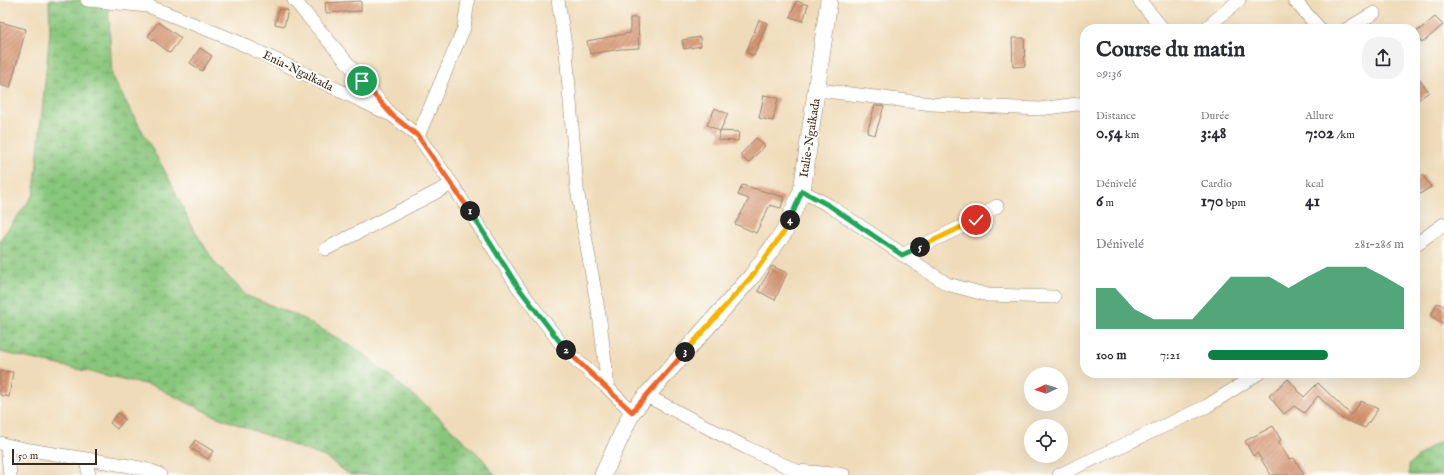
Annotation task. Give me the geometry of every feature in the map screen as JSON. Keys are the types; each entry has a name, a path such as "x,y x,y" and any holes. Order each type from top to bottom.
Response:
{"street":[{"name":"Enia-Ngaîkada","path":"87,0 148,6 236,41 393,116 418,136 452,184 518,287 568,353 608,388 632,412"},
{"path":"294,0 393,116"},
{"path":"418,136 464,28 468,0"},
{"path":"558,0 566,51 577,190 600,321 608,388"},
{"name":"Italie-Ngaîkada","path":"603,475 632,412 756,270 784,232 802,191 818,90 829,0"},
{"path":"1138,0 1159,24"},
{"path":"1212,24 1239,0"},
{"path":"1294,0 1316,24"},
{"path":"1355,24 1374,13"},
{"path":"818,90 932,104 1040,109 1080,104"},
{"path":"326,250 452,184"},
{"path":"802,191 830,206 947,284 988,295 1054,297"},
{"path":"902,255 976,220 997,206"},
{"path":"1420,241 1444,224"},
{"path":"1059,475 1207,406 1251,378"},
{"path":"647,396 747,448 797,471 844,475"},
{"path":"10,475 4,444 86,460 143,467 158,472 160,475"},
{"path":"86,460 89,475"}],"green space":[{"path":"49,0 108,0 112,77 168,177 191,225 215,263 247,296 296,315 357,349 432,411 481,457 495,475 350,475 327,458 212,415 154,386 0,352 0,240 34,194 50,31"},
{"path":"1444,440 1444,475 1409,475 1409,465 1428,448"}],"building":[{"path":"361,1 361,11 326,13 325,3"},
{"path":"796,1 808,5 803,21 790,17"},
{"path":"279,9 288,10 284,26 275,24"},
{"path":"1435,17 1443,25 1422,43 1420,40 1420,29"},
{"path":"630,18 638,18 639,48 590,54 587,41 630,33"},
{"path":"759,20 767,23 754,56 746,52"},
{"path":"0,22 26,29 10,88 0,85"},
{"path":"158,22 181,38 170,53 148,36"},
{"path":"700,37 701,46 684,49 682,40"},
{"path":"1012,38 1024,38 1025,66 1013,67"},
{"path":"200,48 212,56 202,71 190,63"},
{"path":"1420,80 1429,92 1420,98"},
{"path":"764,95 778,98 773,121 759,118"},
{"path":"875,105 884,106 875,135 867,133"},
{"path":"715,108 728,114 720,131 707,125"},
{"path":"720,131 739,132 738,141 718,140"},
{"path":"756,138 765,146 748,163 740,155"},
{"path":"1423,175 1431,187 1420,194 1420,177"},
{"path":"742,185 784,197 781,208 770,205 756,233 735,224 749,199 738,195"},
{"path":"772,266 787,273 775,300 758,291"},
{"path":"1437,303 1444,306 1444,324 1431,316"},
{"path":"0,371 13,372 9,397 0,395"},
{"path":"1288,379 1304,397 1318,383 1351,415 1361,401 1378,409 1365,428 1341,418 1318,396 1304,413 1294,406 1284,414 1269,396"},
{"path":"118,413 125,419 117,429 110,423"},
{"path":"1273,426 1281,440 1278,442 1289,459 1294,458 1304,475 1271,475 1257,453 1253,456 1245,441"},
{"path":"195,440 213,451 208,459 190,448"}],"route":[{"path":"362,81 393,116 418,136 452,184 518,287 568,353 608,388 632,412 752,276 784,232 802,191 830,206 902,255 976,220"}]}
